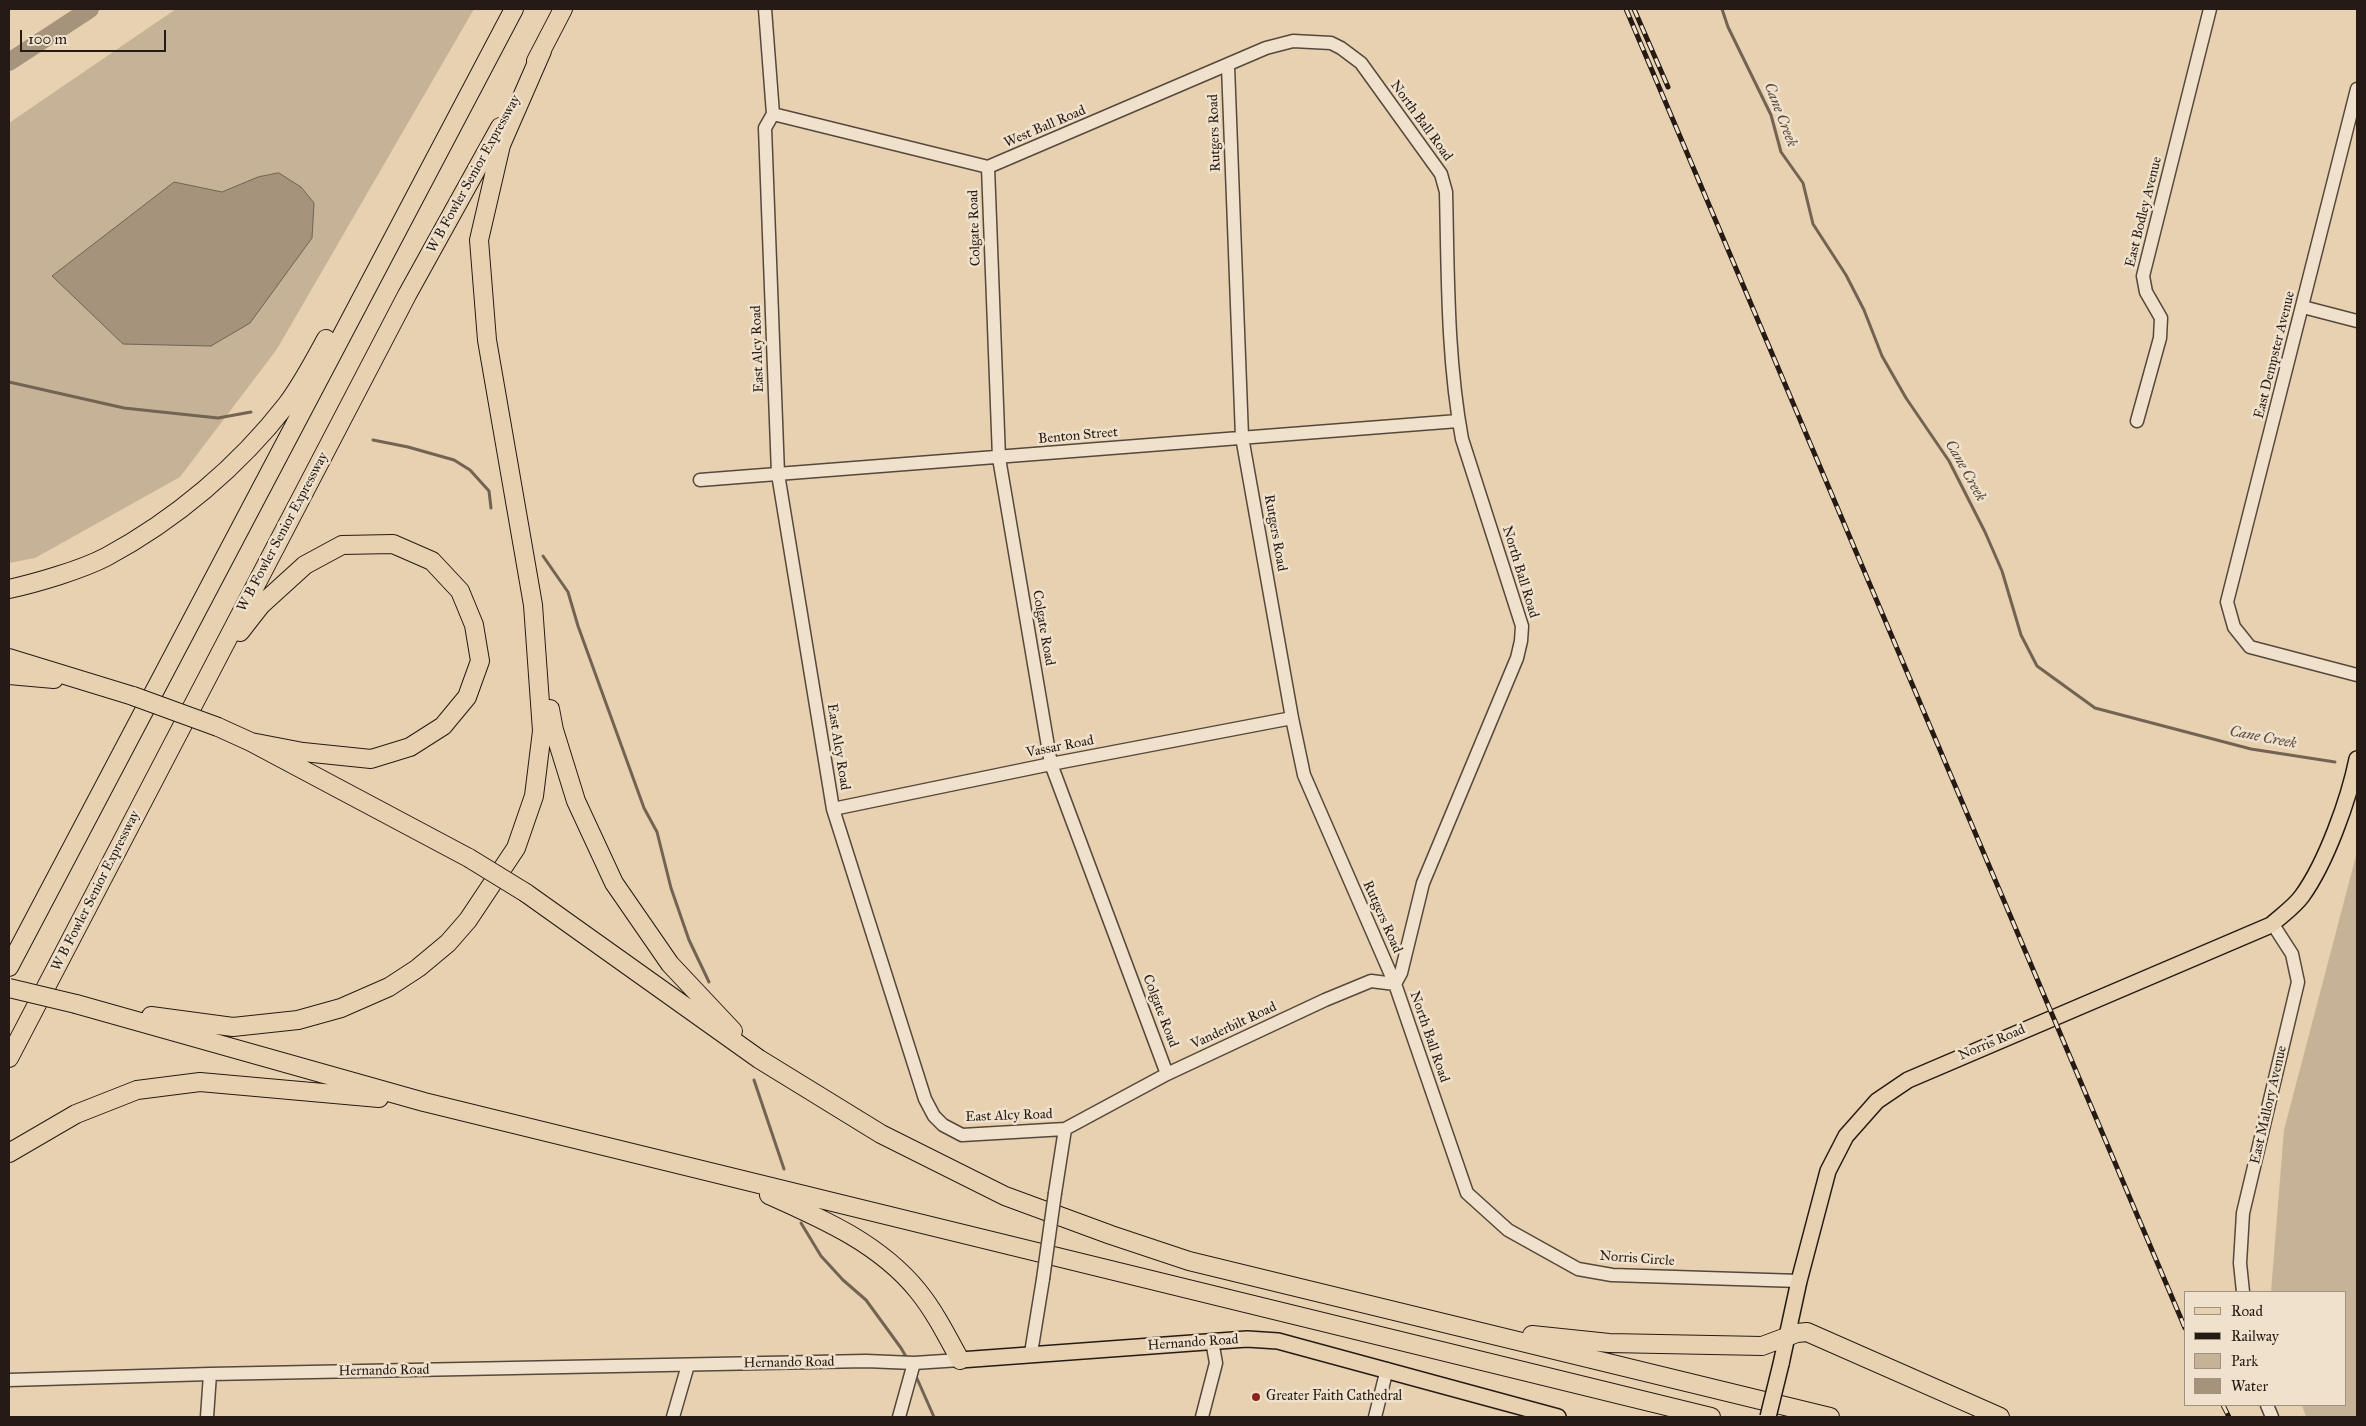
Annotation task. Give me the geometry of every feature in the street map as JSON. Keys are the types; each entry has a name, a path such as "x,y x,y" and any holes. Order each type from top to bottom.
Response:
{"highway":[{"path":"9,967 514,9"},
{"name":"W B Fowler Senior Expressway","path":"9,1058 407,295 542,51 563,9"},
{"path":"542,51 501,145 479,240 488,340 536,636 554,730 576,801 614,883 670,964 759,1059"},
{"path":"9,589 32,584 104,557 177,512 233,464 287,404 310,369 359,280 410,206"},
{"path":"210,670 261,605 305,566 342,544 393,544 432,561 460,591 474,625 480,661 467,697 444,726 410,747 371,759 302,752 251,742"},
{"path":"83,1006 233,1027 298,1020 341,1008 389,987 418,968 448,943 468,920 516,848 534,796 542,731 536,636"},
{"path":"9,658 97,684 218,727 251,742 469,858 526,893 759,1059 881,1134 1005,1196 1189,1261 1830,1417"},
{"path":"9,675 97,684"},
{"path":"9,988 83,1006 424,1102 734,1179 833,1201 965,1236 1711,1417"},
{"path":"9,1153 76,1114 146,1088 200,1082 424,1102"},
{"path":"734,1179 842,1230 892,1264 919,1291 938,1320 960,1360"},
{"path":"1480,1332 1609,1343 1762,1346 1787,1336 1807,1332 2000,1417"}],"main road":[{"name":"Norris Road","path":"1768,1417 1799,1281 1828,1171 1846,1136 1877,1100 1908,1080 2272,923 2301,897 2327,849 2352,784 2357,759"},
{"name":"Hernando Road","path":"960,1360 1031,1353 1212,1341 1247,1339 1278,1341 1558,1417"}],"street":[{"name":"East Alcy Road","path":"765,9 773,114 765,128 778,474 834,808 925,1099 934,1116 943,1126 962,1135 1064,1129 1031,1353"},
{"name":"East Bodley Avenue","path":"2138,421 2160,338 2161,318 2146,292 2143,276 2210,9"},
{"name":"West Ball Road","path":"988,167 1228,66 1266,48 1293,41 1320,42"},
{"name":"North Ball Road","path":"1320,42 1331,43 1341,48 1361,63 1441,174 1446,192 1451,373 1458,421 1462,439 1522,626 1522,641 1517,658 1423,883 1401,974 1395,984 1467,1193"},
{"name":"Rutgers Road","path":"1228,66 1242,437 1292,718 1304,775 1395,984"},
{"name":"East Dempster Avenue","path":"2357,89 2228,602 2234,627 2250,647 2357,675"},
{"path":"773,114 988,167"},
{"name":"Colgate Road","path":"988,167 998,458 1051,764 1167,1074"},
{"path":"2303,307 2357,321"},
{"name":"Benton Street","path":"700,480 1458,421"},
{"name":"Vassar Road","path":"834,808 1292,718"},
{"name":"East Mallory Avenue","path":"2243,1291 2240,1263 2243,1213 2298,982 2292,954 2272,923"},
{"name":"Vanderbilt Road","path":"1064,1129 1167,1074 1371,981 1395,984"},
{"name":"Norris Circle","path":"1467,1193 1508,1230 1578,1269 1612,1275 1799,1281"},
{"path":"1202,1417 1216,1363 1212,1341"},
{"name":"Hernando Road","path":"9,1380 210,1374 866,1361 914,1363 960,1360"},
{"path":"899,1417 914,1363"},
{"path":"673,1417 688,1365"},
{"path":"1375,1417 1386,1369"},
{"path":"207,1417 210,1374"}],"green space":[{"path":"176,9 474,9 277,349 180,477 35,558 9,563 9,123"},
{"path":"2357,852 2357,1417 2306,1417 2302,1406 2346,1406 2346,1291 2271,1291 2284,1130"}],"water":[{"path":"279,173 301,187 314,203 312,238 250,323 211,346 123,344 52,276 174,182 222,192 258,177"}],"waterway":[{"path":"9,62 90,9"},
{"name":"Cane Creek","path":"1722,9 1728,27 1771,115 1781,152 1803,183 1813,224 1846,275 1864,310 1882,356 1906,398 1949,461 1985,532 2002,571 2021,635 2037,666 2095,708 2251,749 2335,762"},
{"path":"9,382 124,408 218,418 251,412"},
{"path":"373,440 408,447 454,460 470,470 489,491 491,508"},
{"path":"543,556 568,592 578,626 644,808 657,832 671,888 689,940 709,982"},
{"path":"754,1080 784,1169"},
{"path":"801,1223 821,1256 843,1280 866,1300 908,1360"},
{"path":"915,1374 934,1417"}],"railway":[{"path":"1626,9 2184,1326"},
{"path":"1634,9 1668,87"},
{"path":"2224,1406 2229,1417"}],"place":[{"name":"Greater Faith Cathedral","path":"1256,1397"}]}
